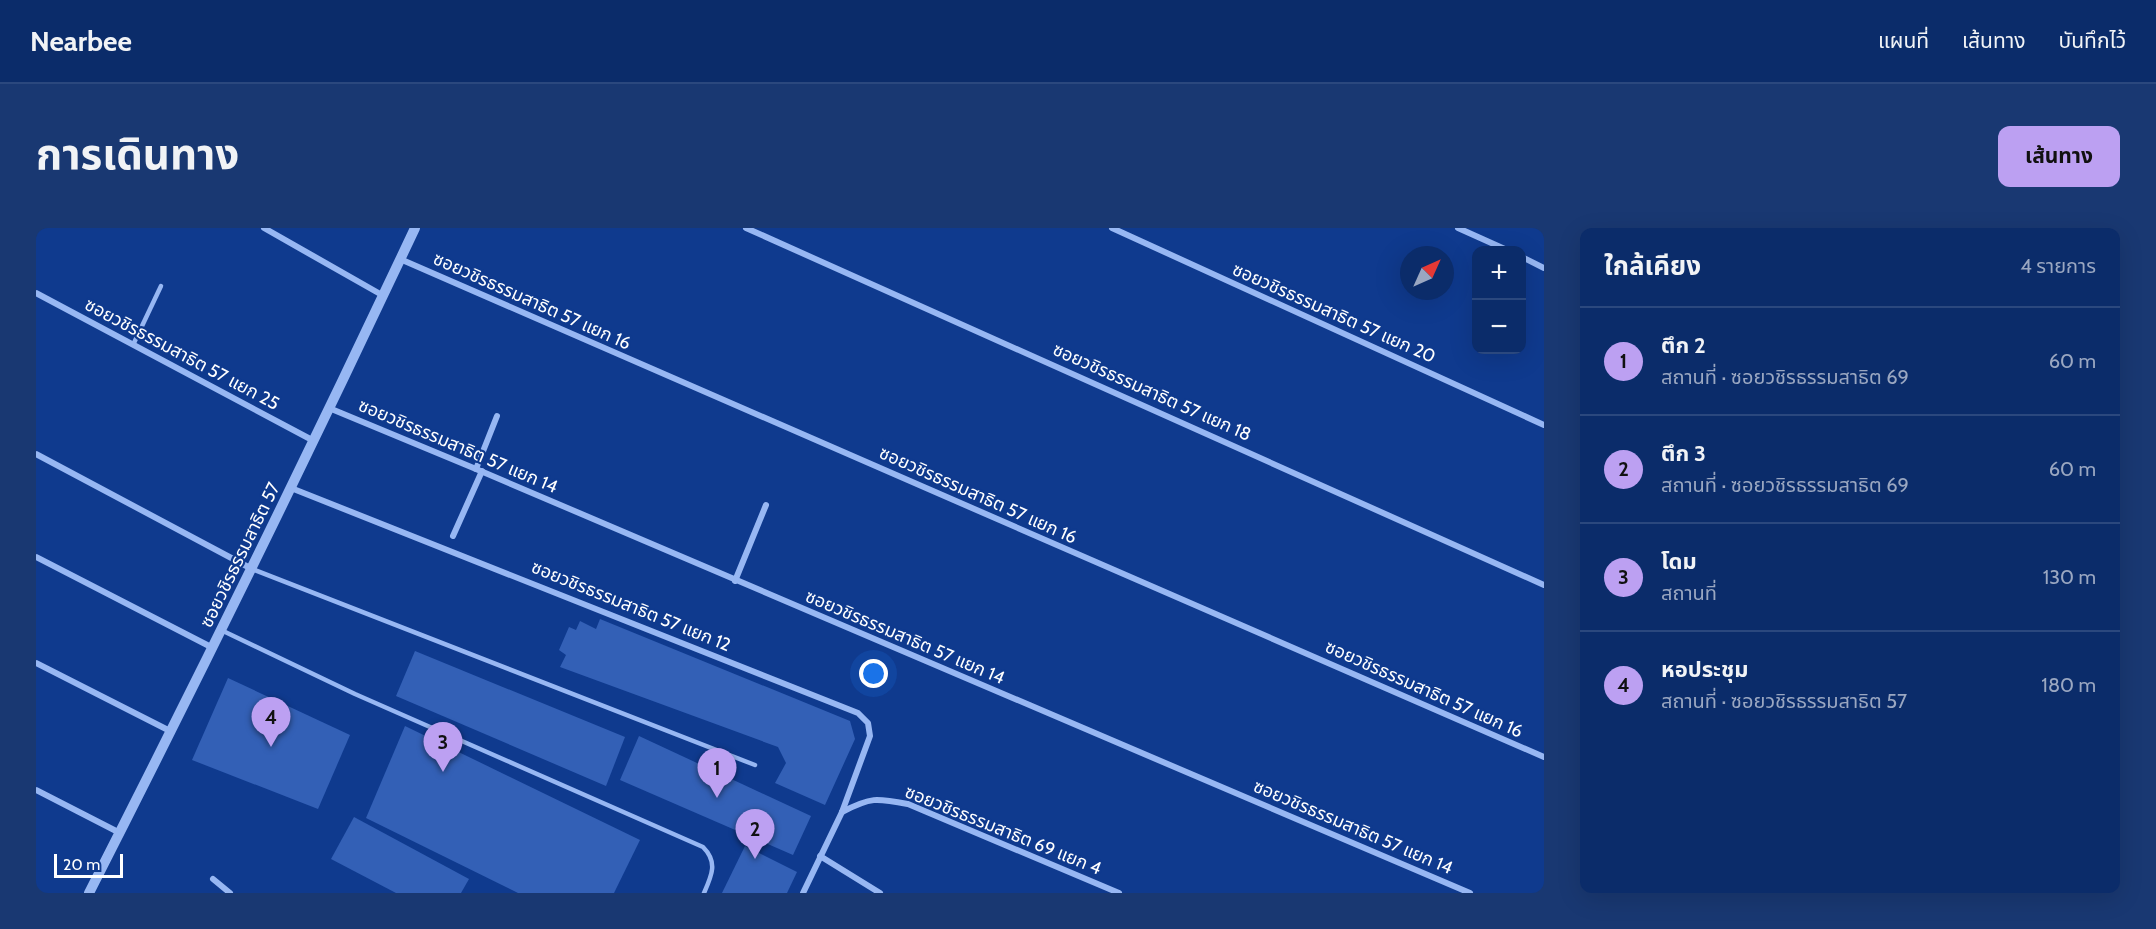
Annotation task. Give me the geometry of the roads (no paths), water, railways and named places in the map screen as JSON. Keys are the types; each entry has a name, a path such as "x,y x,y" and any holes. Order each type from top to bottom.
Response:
{"street":[{"path":"264,228 382,295"},
{"name":"ซอยวชิรธรรมสาธิต 57","path":"89,893 172,732 415,228"},
{"name":"ซอยวชิรธรรมสาธิต 57 แยก 18","path":"746,228 1544,585"},
{"name":"ซอยวชิรธรรมสาธิต 57 แยก 20","path":"1112,228 1544,425"},
{"path":"1458,228 1498,246"},
{"name":"ซอยวชิรธรรมสาธิต 57 แยก 16","path":"400,259 1544,757"},
{"path":"1526,259 1544,268"},
{"name":"ซอยวชิรธรรมสาธิต 57 แยก 25","path":"36,293 314,441"},
{"name":"ซอยวชิรธรรมสาธิต 57 แยก 14","path":"329,408 1470,893"},
{"path":"453,536 497,416"},
{"path":"36,454 252,568"},
{"name":"ซอยวชิรธรรมสาธิต 57 แยก 12","path":"291,488 858,713 868,723 870,736 842,812 802,893"},
{"path":"735,581 766,505"},
{"path":"36,557 213,648"},
{"path":"36,663 172,732"},
{"path":"36,790 120,833"},
{"name":"ซอยวชิรธรรมสาธิต 69 แยก 4","path":"842,812 865,800 880,798 908,804 1119,893"},
{"path":"820,856 880,893"},
{"path":"213,879 230,893"}],"lane":[{"path":"133,345 161,286"},
{"path":"252,568 755,765"},
{"path":"221,630 355,694 703,847 711,855 713,862 710,879 704,893"}],"place":[{"name":"หอประชุม","path":"271,747"},
{"name":"โดม","path":"443,772"},
{"name":"ตึก 2","path":"717,798"},
{"name":"ตึก 3","path":"755,859"}]}
